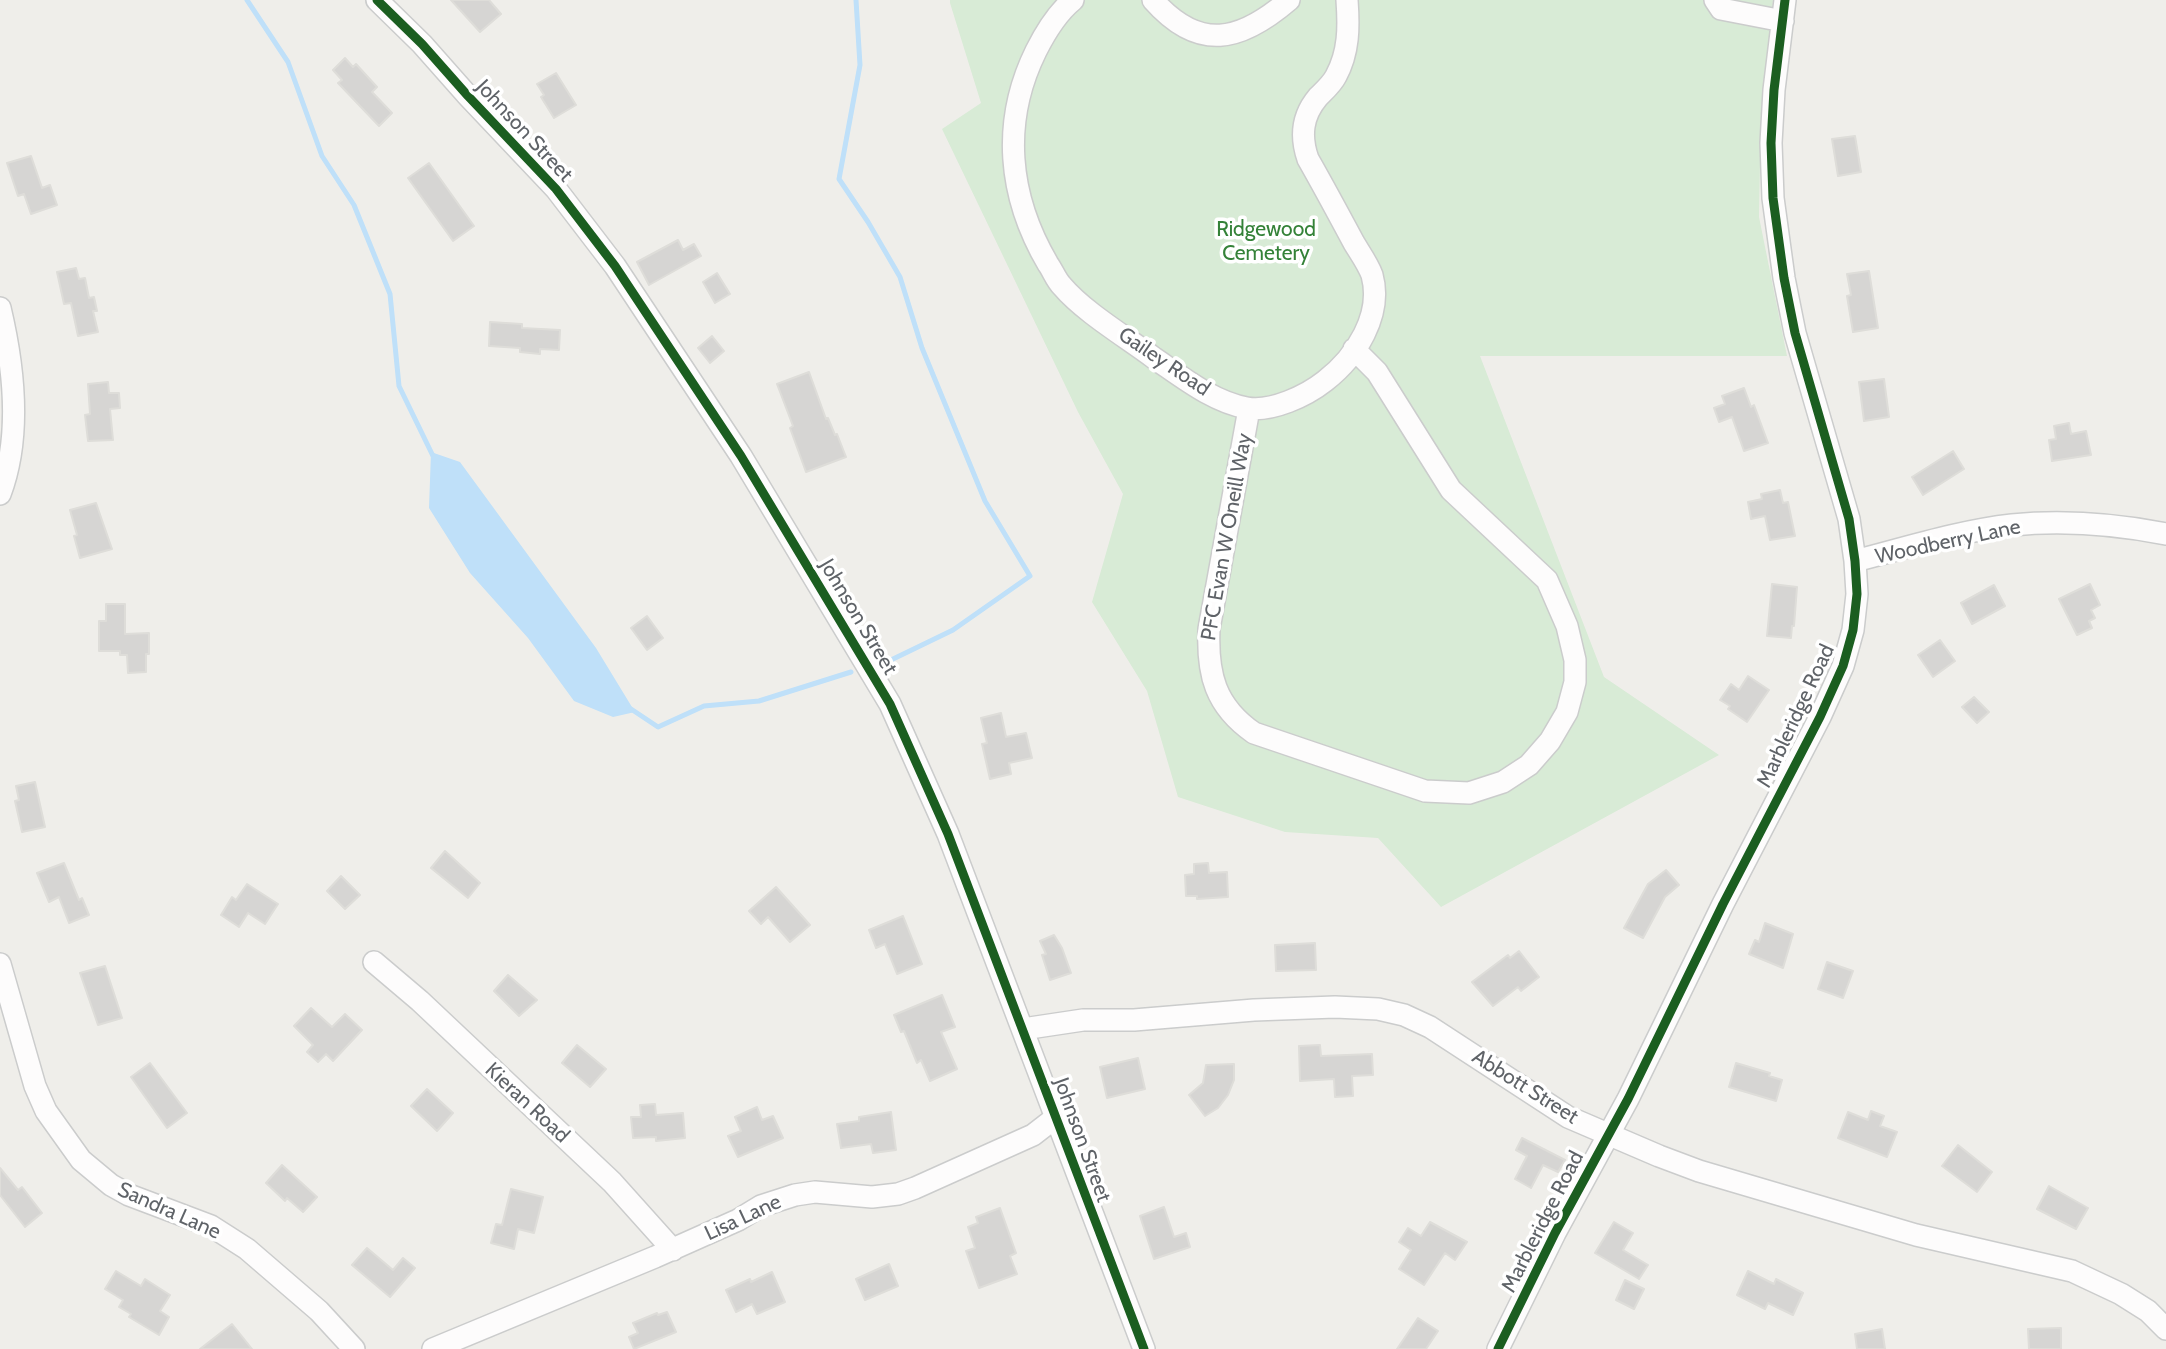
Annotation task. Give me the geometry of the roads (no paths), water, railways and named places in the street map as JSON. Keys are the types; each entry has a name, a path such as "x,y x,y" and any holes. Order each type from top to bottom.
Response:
{"street":[{"name":"Johnson Street","path":"377,0 422,44 556,189 615,266 741,456 890,704 948,834 1144,1349"},
{"name":"Gailey Road","path":"1073,0 1045,34 1026,72 1015,107 1012,144 1017,183 1026,218 1041,252 1062,286 1083,304 1162,363 1217,399 1249,409 1280,404 1309,393 1334,374 1372,320 1374,298 1371,275 1308,159 1303,144 1303,124 1314,102 1335,78 1346,52 1349,27 1347,0"},
{"path":"1153,0 1168,17 1187,30 1222,36 1245,31 1289,0"},
{"path":"1714,0 1721,9 1784,10"},
{"name":"Marbleridge Road","path":"1498,1349 1820,717 1843,666 1853,629 1857,594 1849,519 1795,333 1777,239 1771,143 1774,90 1784,10"},
{"path":"0,308 12,372 13,411 11,452 0,494"},
{"name":"PFC Evan W Oneill Way","path":"1249,409 1209,629 1208,655 1217,694 1236,721 1254,733 1425,791 1469,793 1503,782 1529,765 1550,741 1567,712 1575,682 1575,660 1567,626 1547,580 1451,489 1377,372 1354,349"},
{"name":"Woodberry Lane","path":"1855,561 2010,526 2072,523 2132,527 2166,534"},
{"name":"Kieran Road","path":"374,962 420,1001 612,1182 673,1250"},
{"name":"Sandra Lane","path":"0,964 35,1086 46,1111 81,1160 111,1185 128,1195 211,1226 247,1249 319,1311 354,1349"},
{"name":"Abbott Street","path":"1023,1029 1083,1020 1134,1020 1254,1010 1335,1007 1378,1009 1404,1015 1430,1027 1568,1116 1609,1134 1699,1171 1803,1203 1975,1250 2072,1271 2122,1294 2148,1311 2166,1329"},
{"name":"Lisa Lane","path":"433,1349 673,1250 738,1220 761,1206 795,1195 815,1192 872,1197 898,1194 1033,1135 1055,1118"}],"water":[{"path":"431,452 460,462 596,648 635,712 613,717 574,701 528,638 470,573 429,508"}],"waterway":[{"path":"247,0 288,62 322,156 354,205 390,294 399,386 433,456"},
{"path":"856,0 860,65 839,179 900,277 922,348 985,501 1030,576 953,630 891,660"},
{"path":"631,709 658,727 704,706 759,701 851,672"}],"park label":[{"name":"Ridgewood Cemetery","path":"1266,242"}]}
